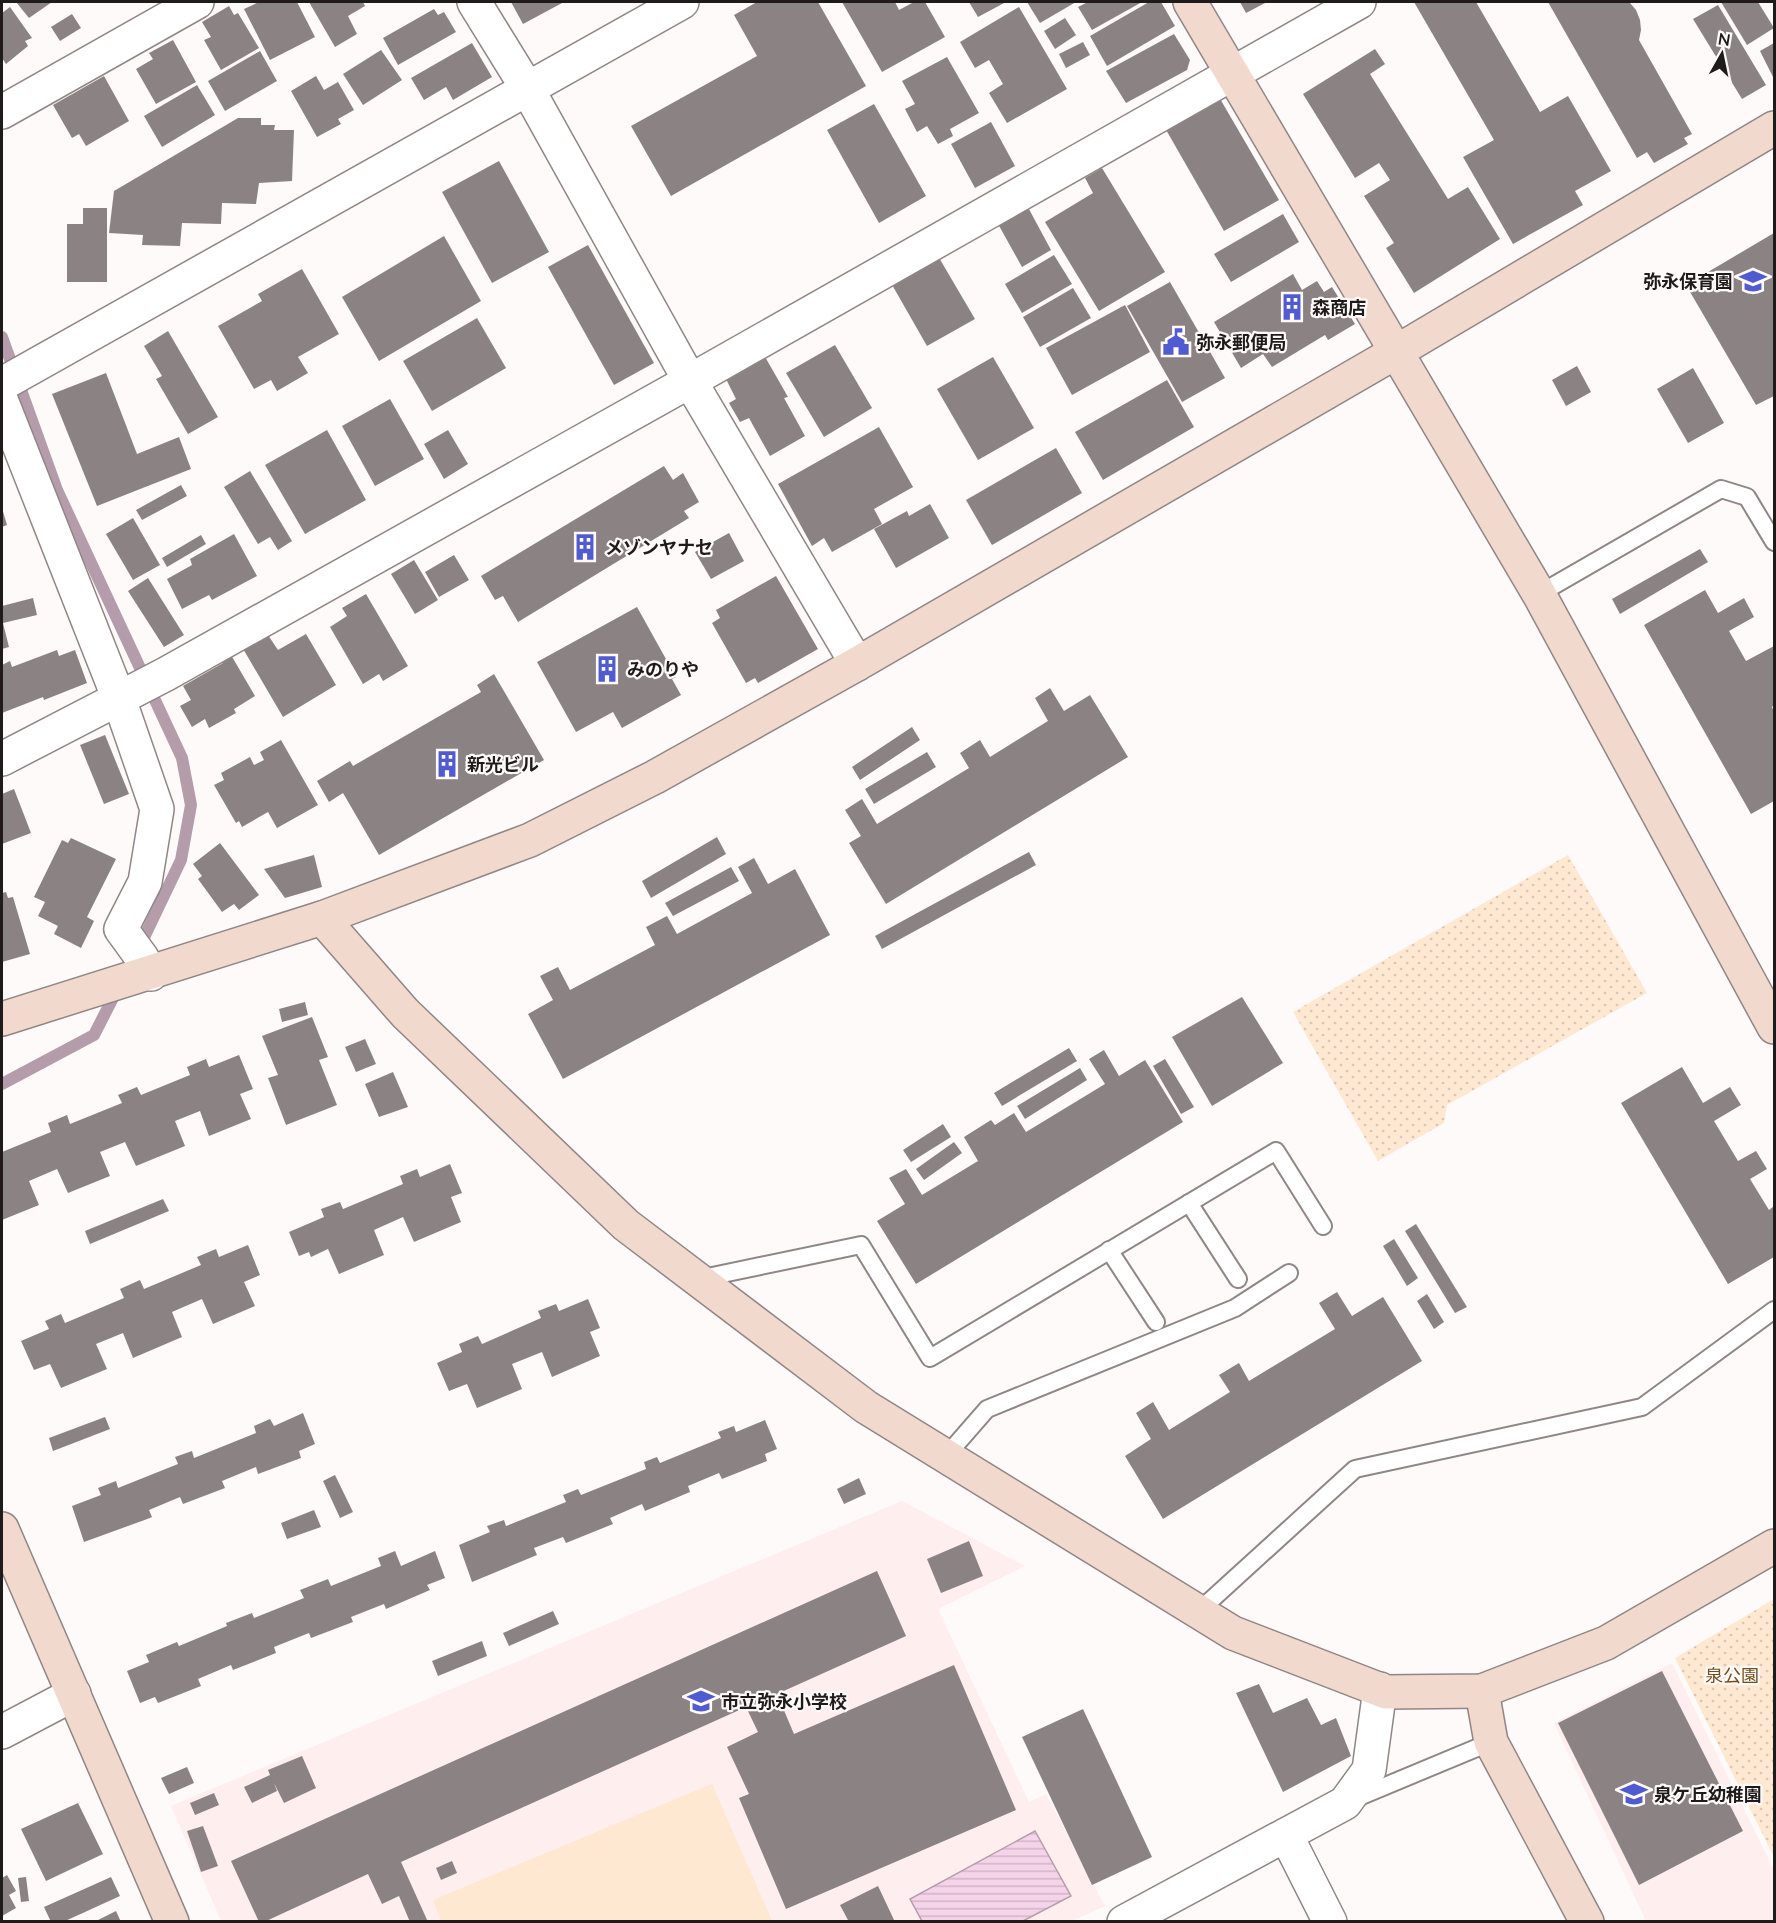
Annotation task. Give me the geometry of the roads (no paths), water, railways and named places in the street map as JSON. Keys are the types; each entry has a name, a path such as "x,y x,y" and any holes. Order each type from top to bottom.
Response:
{"street":[{"path":"2,111 197,2"},
{"path":"474,2 527,88 690,381 857,664"},
{"path":"2,384 682,2"},
{"path":"1190,2 1539,594 1774,1027"},
{"path":"2,759 166,674 690,381 1359,2"},
{"path":"2,1019 96,990 147,966 322,918 530,840 655,777 857,664 1396,352 1774,128"},
{"path":"2,402 119,699 157,808 145,882 121,929 147,966"},
{"path":"322,918 405,1013 617,1217 866,1407 1233,1633 1386,1692 1482,1691 1606,1643 1774,1546"},
{"path":"2,1529 172,1922"},
{"path":"1124,1922 1345,1803 1369,1770 1380,1689"},
{"path":"1482,1691 1491,1742 1587,1922"},
{"path":"2,1732 74,1694"},
{"path":"1286,1835 1330,1922"}],"lane":[{"path":"1539,594 1721,489 1747,498 1774,542"},
{"path":"698,1280 861,1245 930,1358 1276,1150 1323,1226"},
{"path":"1189,1203 1238,1280"},
{"path":"1109,1250 1156,1322"},
{"path":"946,1456 987,1409 1235,1308 1289,1273"},
{"path":"1199,1611 1354,1469 1642,1407 1774,1310"},
{"path":"1345,1803 1491,1742"}],"waterway":[{"path":"2,337 57,490 182,758 191,805 181,860 139,948"},
{"path":"2,1084 94,1035 118,988"}],"place":[{"name":"弥永保育園","path":"1753,281"},
{"name":"森商店","path":"1292,307"},
{"name":"弥永郵便局","path":"1176,342"},
{"name":"メゾンヤナセ","path":"585,547"},
{"name":"みのりや","path":"607,669"},
{"name":"新光ビル","path":"447,764"},
{"name":"市立弥永小学校","path":"701,1701"},
{"name":"泉ケ丘幼稚園","path":"1634,1794"}],"park label":[{"name":"泉公園","path":"1732,1675"}]}
